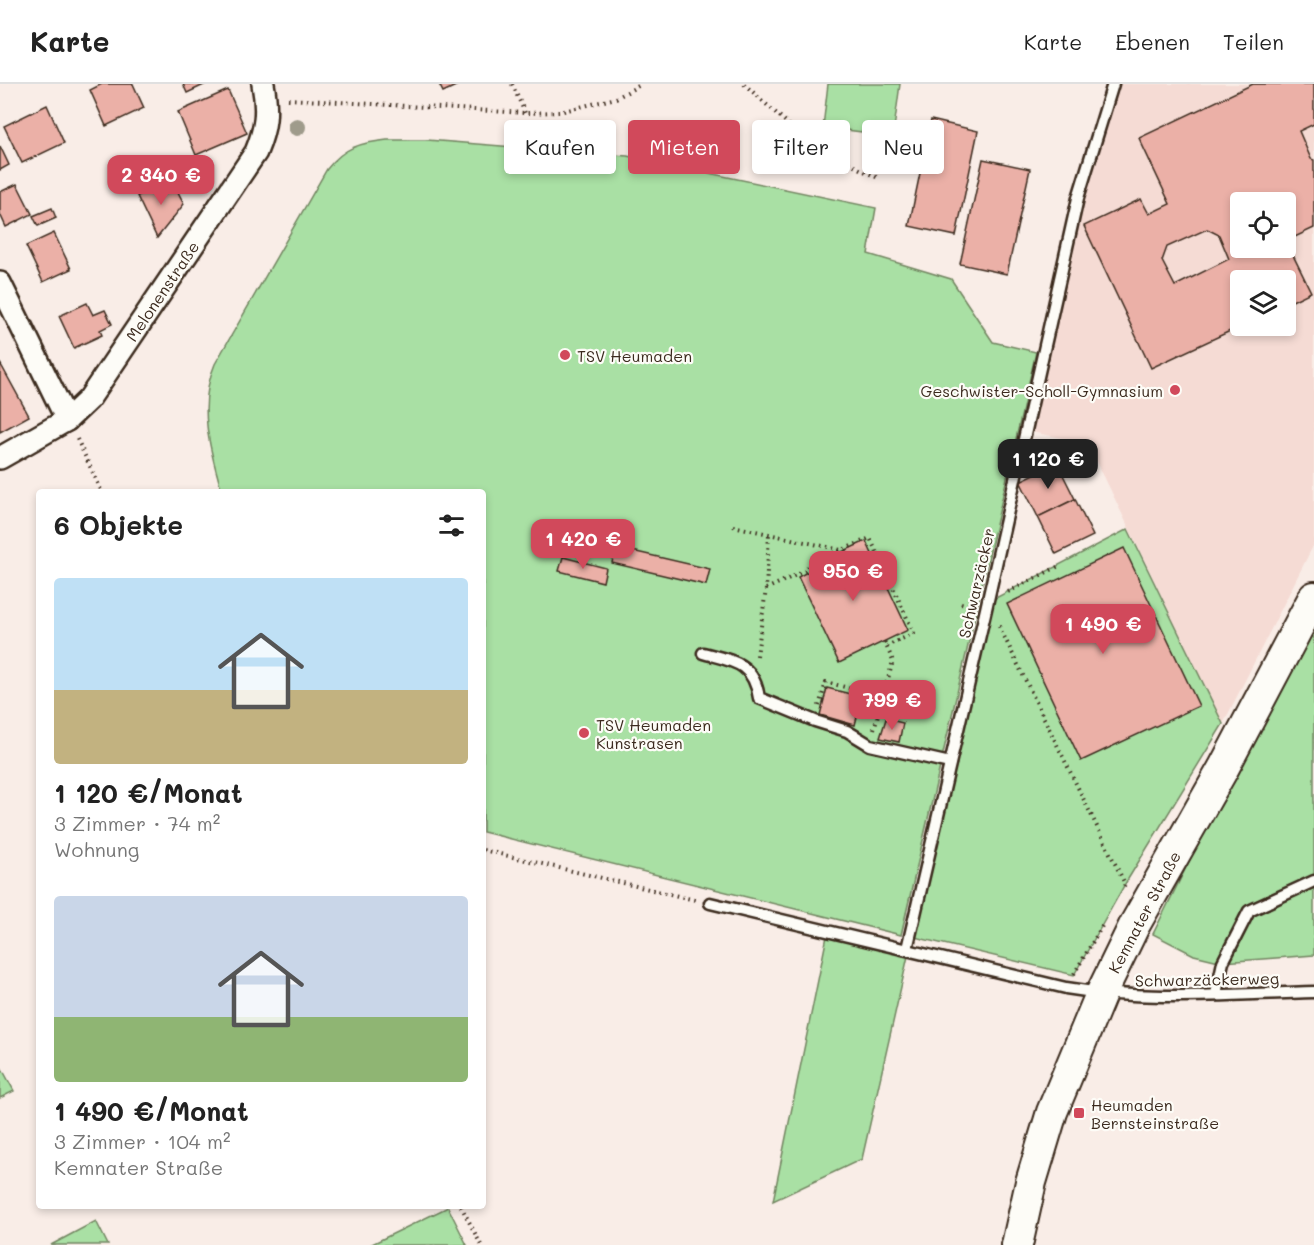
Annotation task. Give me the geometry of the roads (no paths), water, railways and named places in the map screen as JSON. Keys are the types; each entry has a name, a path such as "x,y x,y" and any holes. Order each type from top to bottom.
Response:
{"street":[{"name":"Melonenstraße","path":"0,458 67,420 88,399 256,152 265,130 265,93"},
{"path":"0,283 67,420"},
{"name":"Kemnater Straße","path":"1017,1245 1031,1182 1052,1112 1101,994 1135,924 1222,769 1314,597"}],"lane":[{"name":"Schwarzäcker","path":"907,949 988,602 1078,198 1113,84"},
{"path":"703,653 736,662 747,669 753,678 759,698 815,721 848,731 870,745 950,763"},
{"path":"1216,994 1223,962 1249,911 1314,881"},
{"name":"Schwarzäckerweg","path":"710,903 1066,988 1101,994 1314,992"}],"place":[{"name":"TSV Heumaden","path":"565,355"},
{"name":"Geschwister-Scholl-Gymnasium","path":"1175,390"},
{"name":"TSV Heumaden Kunstrasen","path":"584,733"},
{"name":"Heumaden Bernsteinstraße","path":"1079,1113"}]}
